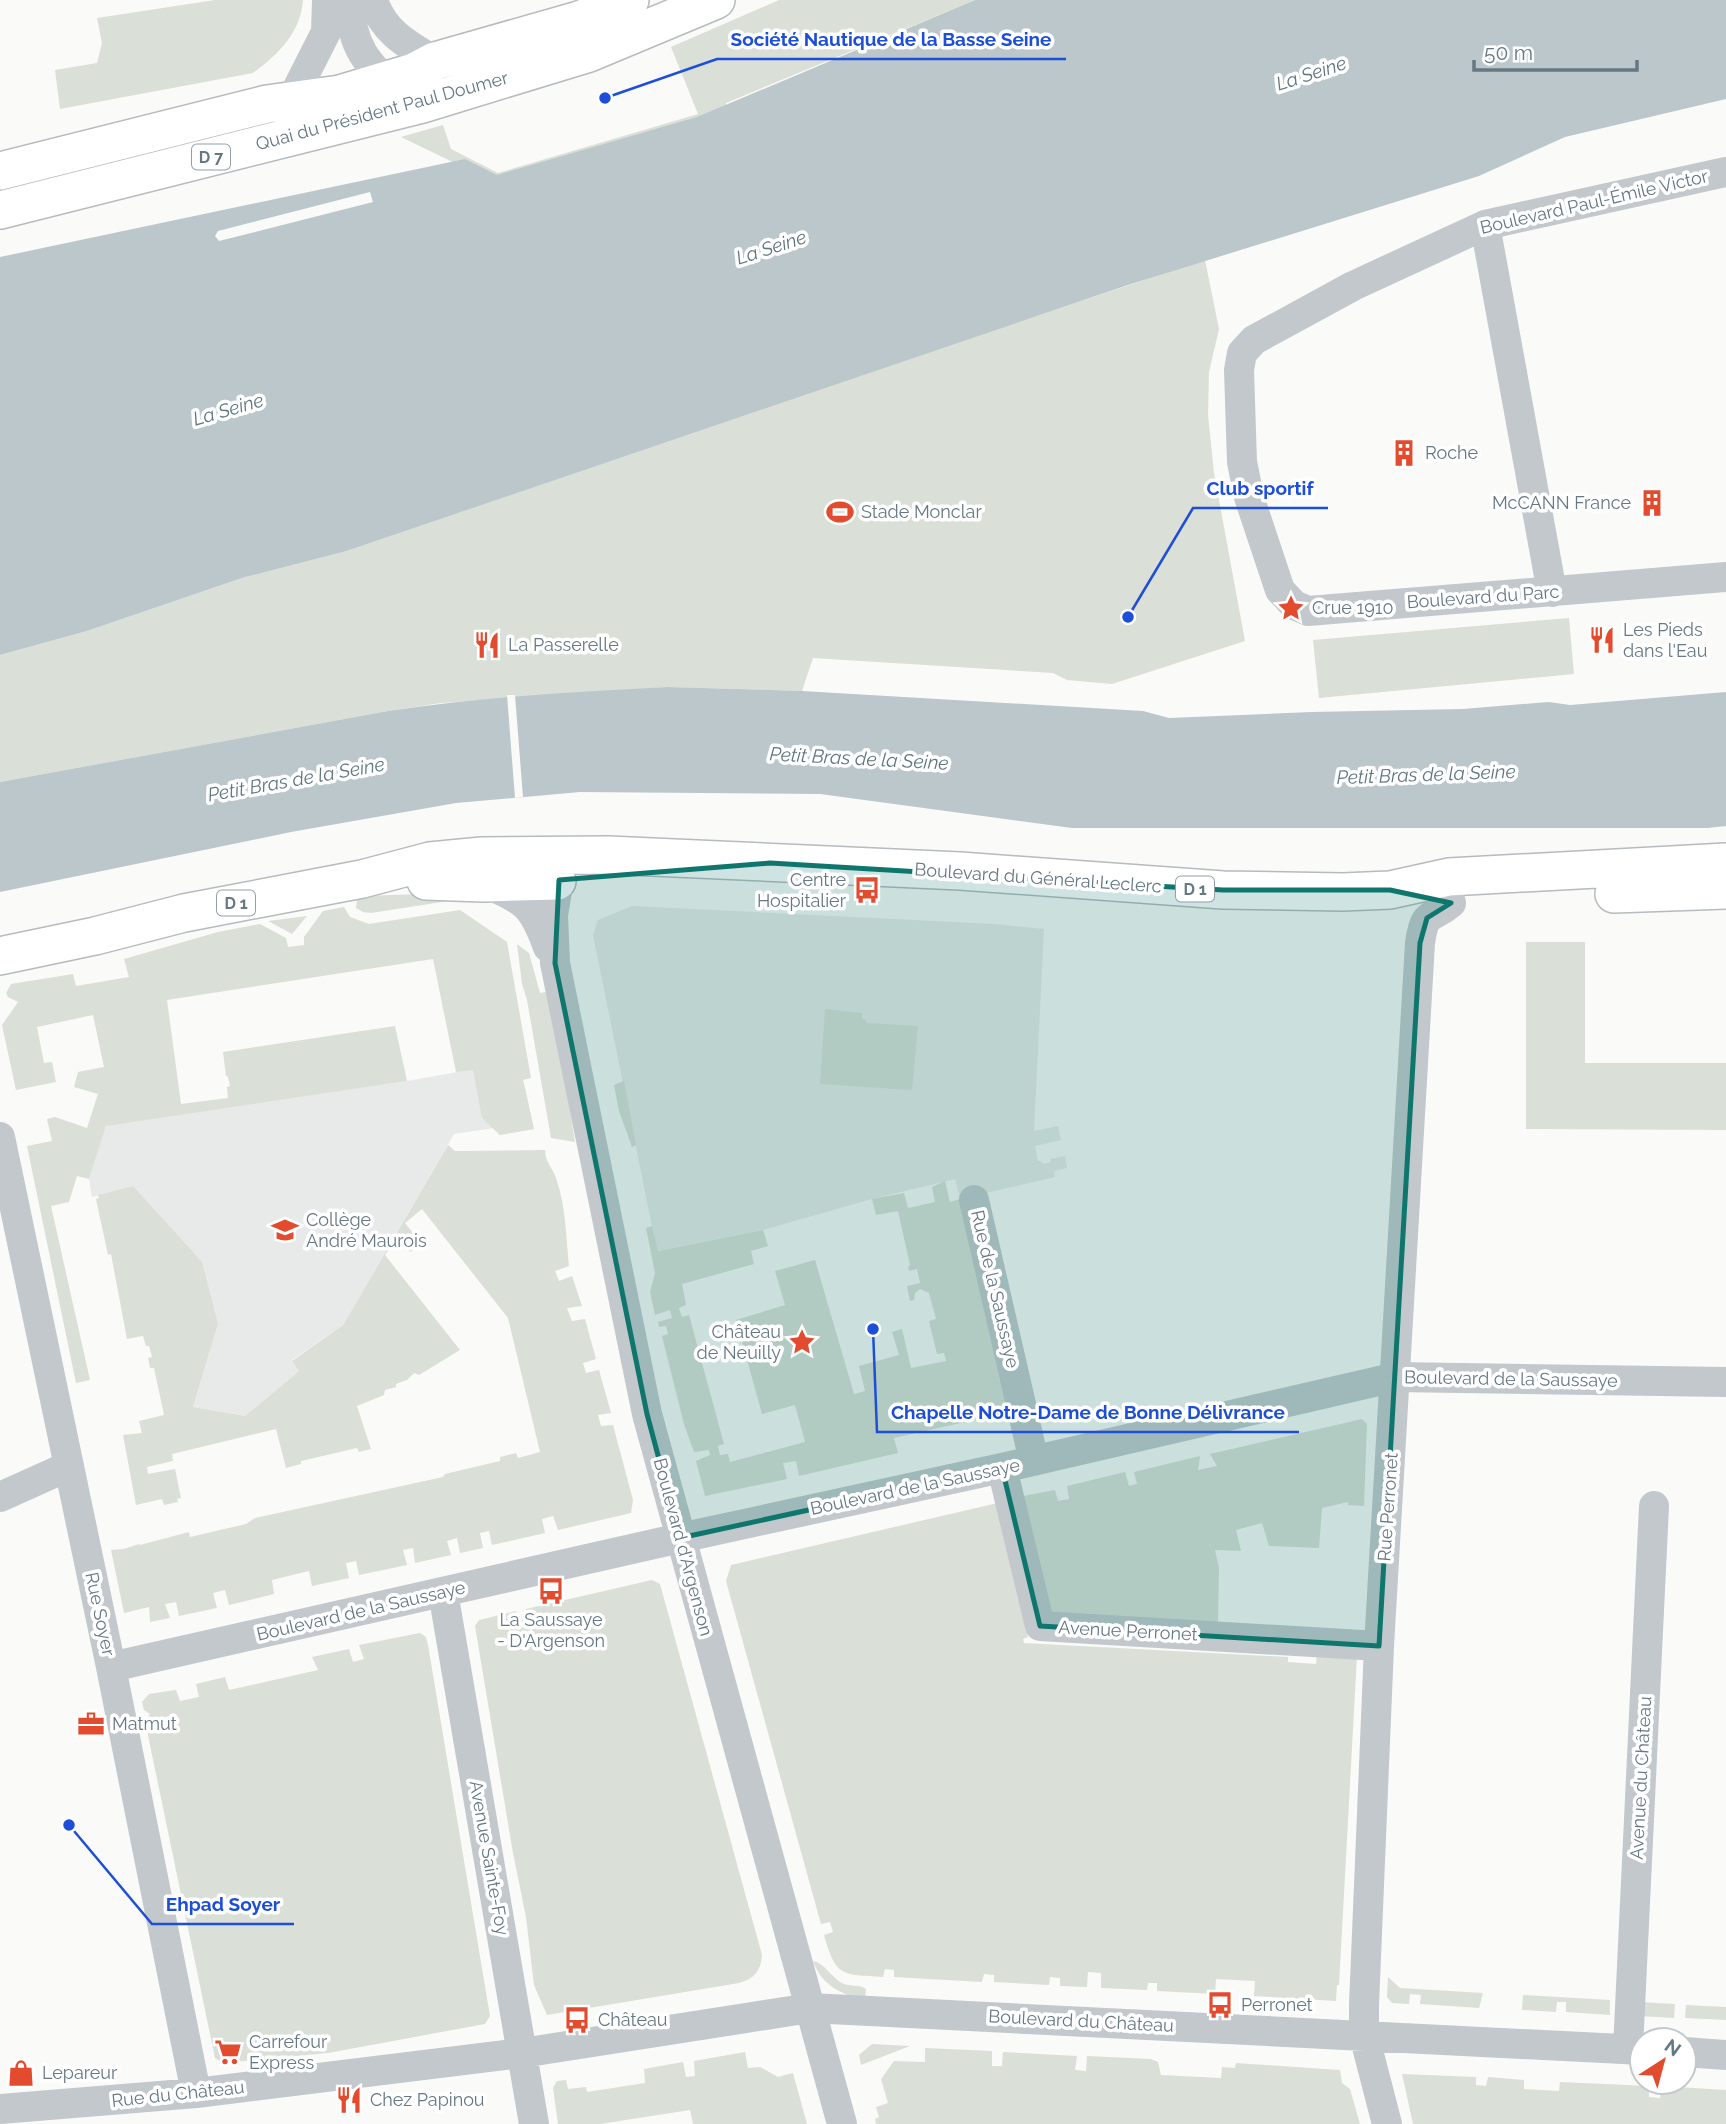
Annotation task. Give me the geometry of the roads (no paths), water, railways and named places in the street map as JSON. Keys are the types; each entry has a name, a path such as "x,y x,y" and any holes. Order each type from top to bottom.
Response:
{"main road":[{"name":"Quai du Président Paul Doumer","path":"0,171 292,99 317,99 414,72 435,61 579,20 630,0"},
{"name":"Quai du Président Paul Doumer","path":"0,210 422,104 589,53 716,0"},
{"name":"Boulevard du Général Leclerc","path":"0,956 95,936 184,913 362,879 430,861 482,856 590,856 960,871 1223,890 1390,890 1451,903 1726,890"},
{"name":"Boulevard du Général Leclerc","path":"1390,890 1449,877 1726,862"},
{"name":"Boulevard du Général Leclerc","path":"362,879 483,883 550,881 770,863"}],"street":[{"path":"292,99 326,32 327,0"},
{"path":"349,0 352,29 364,59 400,93 422,104"},
{"path":"373,0 380,18 401,42 435,61"},
{"name":"Boulevard Paul-Émile Victor","path":"1242,353 1254,340 1353,286 1485,225 1726,172"},
{"path":"1485,225 1552,592"},
{"name":"Boulevard du Parc","path":"1242,353 1239,370 1242,462 1249,497 1280,590 1294,605 1308,611 1726,577"},
{"path":"550,881 554,868 590,856"},
{"name":"Boulevard d'Argenson","path":"537,918 550,881"},
{"name":"Boulevard d'Argenson","path":"550,881 555,963 647,1414 842,2124"},
{"name":"Boulevard d'Argenson","path":"483,883 514,895 537,918 555,963"},
{"name":"Rue Perronet","path":"1387,2124 1364,2035 1379,1646 1420,943 1427,918 1451,903"},
{"name":"Rue Soyer","path":"0,1136 111,1667 196,2093"},
{"name":"Rue de la Saussaye","path":"974,1200 1034,1461"},
{"name":"Boulevard de la Saussaye","path":"111,1667 1034,1461 1396,1377 1726,1382"},
{"path":"0,1497 69,1466"},
{"name":"Avenue Perronet","path":"1002,1468 1040,1626 1379,1646"},
{"name":"Avenue du Château","path":"1636,2026 1654,1506"},
{"name":"Avenue Sainte-Foy","path":"443,1592 534,2124"},
{"name":"Boulevard du Château","path":"522,2053 810,2008 1628,2049"},
{"name":"Rue du Château","path":"0,2109 143,2111 196,2093 522,2053"},
{"path":"1698,2053 1726,2055"}],"water":[{"name":"La Seine","path":"975,0 1726,0 1726,99 1565,137 1479,176 1128,285 346,551 245,577 87,631 0,655 0,257 465,159 497,175 697,117"},
{"name":"Petit Bras de la Seine","path":"667,687 802,691 1143,711 1169,718 1463,709 1549,702 1570,705 1726,692 1726,826 1072,828 820,794 580,792 456,803 291,832 0,892 0,782 423,706 562,693"}],"place":[{"name":"Société Nautique de la Basse Seine","path":"605,98"},
{"name":"Roche","path":"1404,453"},
{"name":"McCANN France","path":"1652,503"},
{"name":"Stade Monclar","path":"840,512"},
{"name":"Crue 1910","path":"1291,608"},
{"name":"Club sportif","path":"1128,617"},
{"name":"Les Pieds dans l'Eau","path":"1602,640"},
{"name":"La Passerelle","path":"487,645"},
{"name":"Centre Hospitalier","path":"867,890"},
{"name":"Collège André Maurois","path":"285,1230"},
{"name":"Chapelle Notre-Dame de Bonne Délivrance","path":"873,1329"},
{"name":"Château de Neuilly","path":"802,1342"},
{"name":"La Saussaye - D'Argenson","path":"551,1591"},
{"name":"Matmut","path":"91,1724"},
{"name":"Ehpad Soyer","path":"69,1825"},
{"name":"Perronet","path":"1220,2005"},
{"name":"Château","path":"577,2020"},
{"name":"Carrefour Express","path":"228,2052"},
{"name":"Lepareur","path":"21,2073"},
{"name":"Chez Papinou","path":"349,2100"}]}
